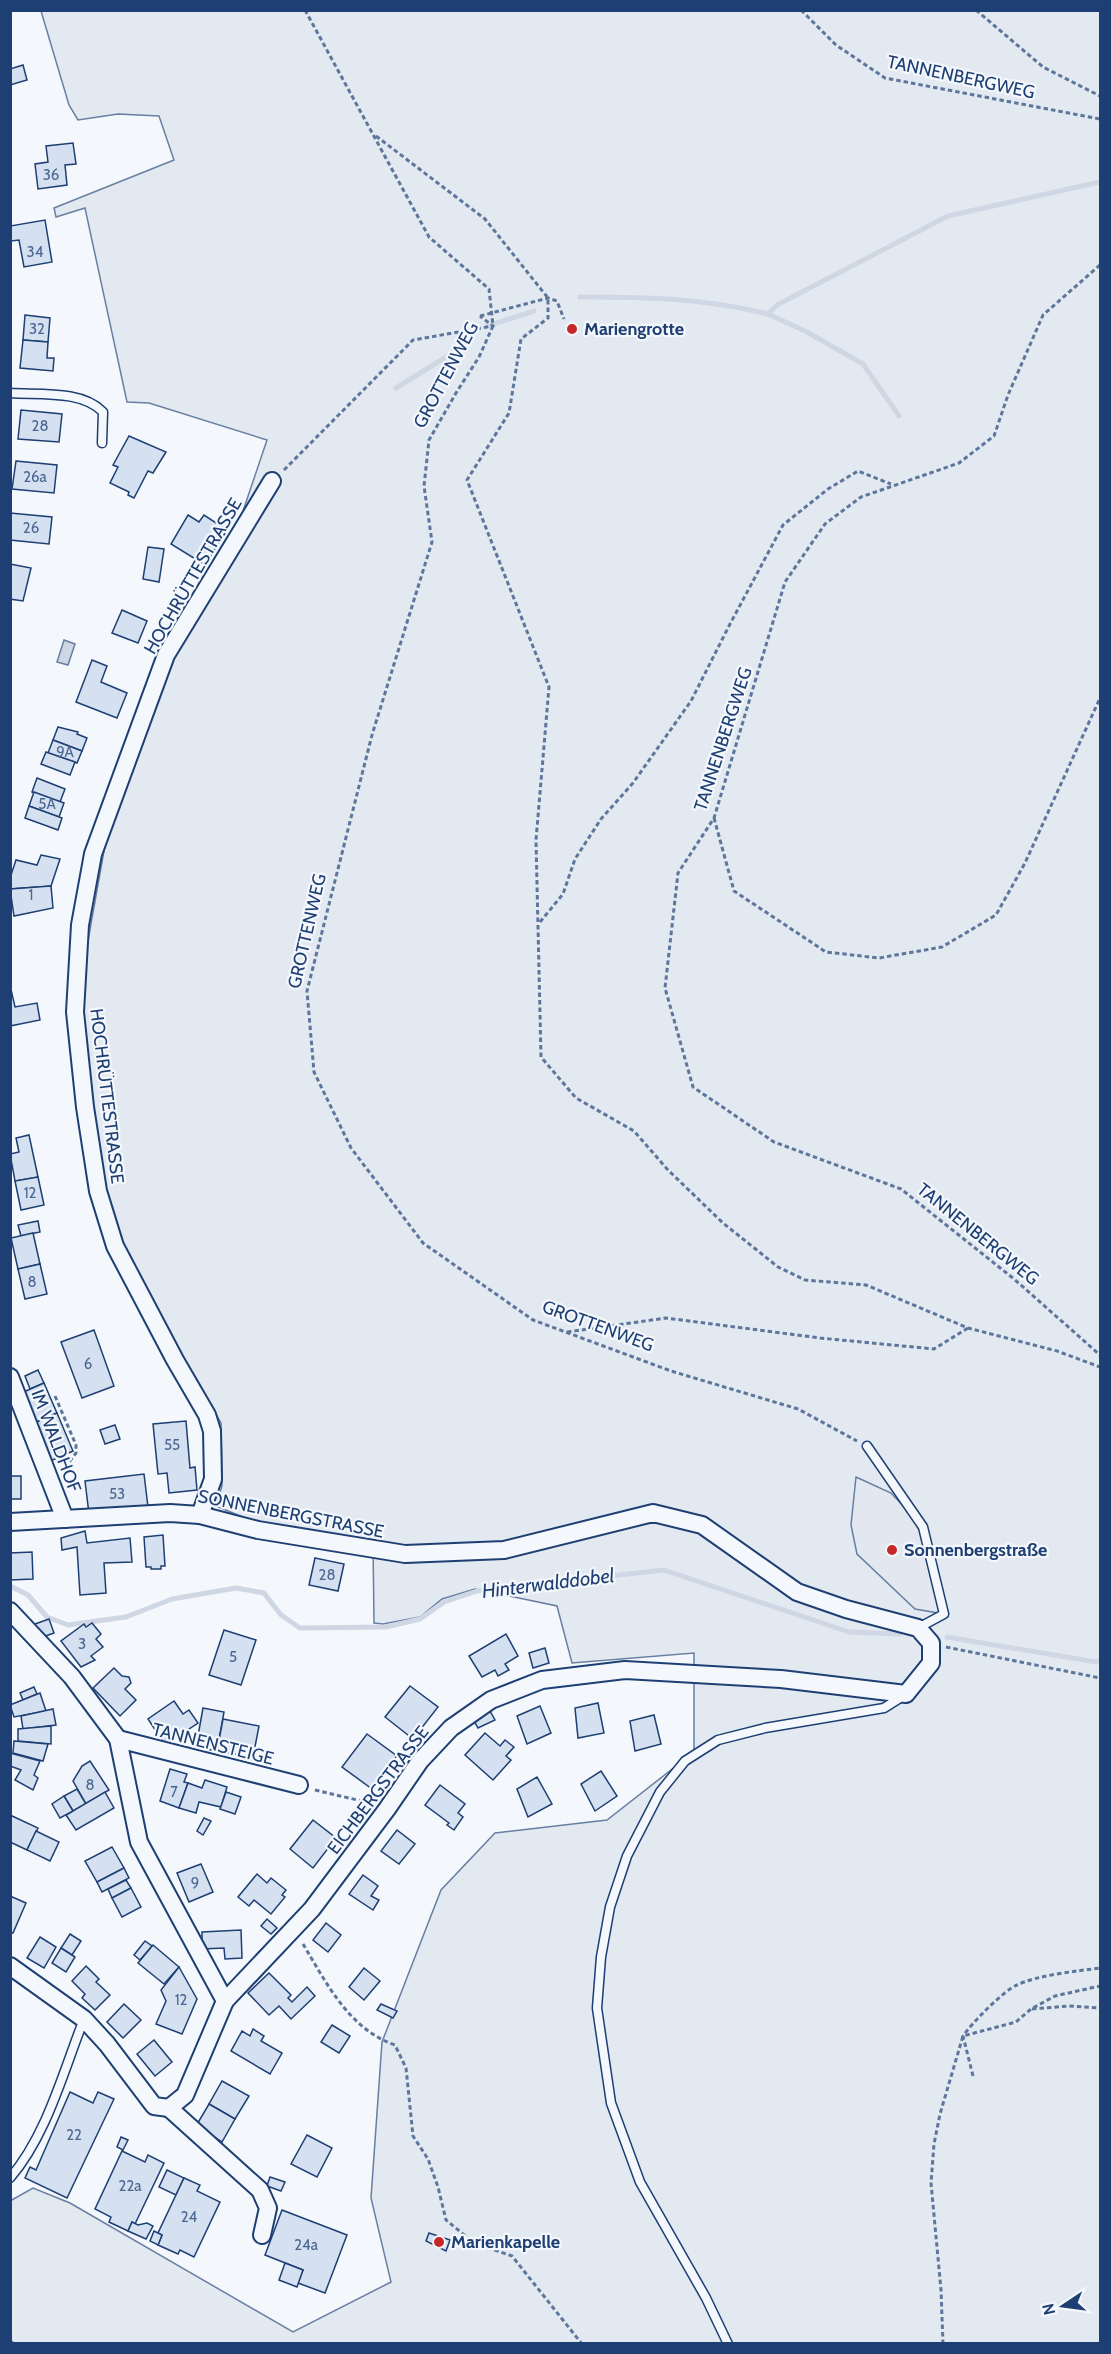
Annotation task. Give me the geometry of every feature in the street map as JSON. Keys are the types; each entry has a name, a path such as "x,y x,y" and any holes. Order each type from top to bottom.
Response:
{"street":[{"name":"HOCHRÜTTESTRASSE","path":"200,1515 213,1479 212,1431 207,1414 175,1360 115,1246 98,1191 85,1107 75,1012 81,926 93,854 166,655 272,481"},
{"name":"IM WALDHOF","path":"10,1377 65,1519"},
{"name":"SONNENBERGSTRASSE","path":"10,1522 170,1513 200,1515 258,1530 405,1554 504,1550 653,1513 702,1525 797,1592 846,1609 918,1628"},
{"path":"10,1611 72,1677 118,1740 140,1842 225,2001"},
{"path":"906,1694 931,1663 931,1643 918,1628"},
{"name":"EICHBERGSTRASSE","path":"169,2109 185,2095 225,2001 295,1929 374,1827 420,1761 451,1728 491,1700 542,1680 625,1670 781,1679 906,1694"},
{"name":"TANNENSTEIGE","path":"118,1740 299,1785"},
{"path":"10,1966 84,2019 107,2044 154,2106 169,2109 260,2190 268,2208 262,2235"}],"lane":[{"path":"10,393 78,398 94,403 103,412 102,443"},
{"path":"867,1446 922,1527 944,1614 918,1628"},
{"path":"728,2343 706,2298 640,2182 611,2103 597,2008 601,1957 610,1907 627,1856 660,1792 685,1761 718,1740 765,1728 884,1708 906,1694"},
{"path":"10,2178 27,2159 38,2139 84,2019"}],"path":[{"name":"GROTTENWEG","path":"305,10 429,237 489,289 493,326 479,357 429,440 424,486 432,542 372,735 307,991 315,1072 351,1148 423,1243 533,1320 671,1371 798,1409 867,1446"},
{"name":"TANNENBERGWEG","path":"801,10 836,45 885,78 1101,119"},
{"path":"976,10 1043,67 1101,96"},
{"path":"374,135 485,219 548,298 557,301 564,319"},
{"name":"TANNENBERGWEG","path":"1101,265 1043,315 1008,395 994,436 959,463 861,497 825,524 785,582 714,818 678,873 664,988 693,1088 774,1142 901,1189 1014,1279 1101,1355"},
{"path":"493,326 480,316 548,298"},
{"path":"548,298 548,318 520,339 509,413 467,480 549,687 536,840 541,1057 576,1098 634,1131 668,1170 723,1223 778,1267 805,1280 866,1285 968,1328 1057,1351 1101,1367"},
{"path":"272,481 413,340 493,326"},
{"path":"539,924 563,894 575,859 601,819 633,783 691,701 783,525 828,489 858,471 892,485"},
{"path":"714,818 734,891 826,952 879,958 942,947 996,915 1025,863 1101,698"},
{"path":"565,1332 666,1318 820,1338 934,1349 968,1328"},
{"path":"55,1396 76,1444 76,1453 73,1457"},
{"path":"931,1643 1101,1678"},
{"path":"10,1644 10,1665"},
{"path":"299,1785 370,1803"},
{"path":"295,1929 350,2018 382,2040 395,2045 406,2068 413,2136 428,2159 446,2220 474,2243 512,2256 582,2343"},
{"path":"944,2343 931,2183 934,2144 940,2114 963,2036 975,2019 1017,1985 1067,1972 1101,1968"},
{"path":"963,2036 1016,2022 1031,2009 1054,1996 1101,1986"},
{"path":"1031,2009 1068,2006 1101,2008"},
{"path":"963,2036 973,2076"}],"shaded area":[{"path":"41,11 1100,11 1100,2343 11,2343 10,2201 33,2188 70,2203 293,2332 391,2282 371,2198 382,2042 441,1890 495,1833 607,1820 694,1752 694,1653 572,1663 557,1606 475,1589 442,1599 420,1617 383,1624 374,1623 373,1542 257,1523 216,1506 222,1486 221,1423 154,1312 123,1247 106,1199 82,1022 84,963 107,834 173,649 242,514 267,440 149,403 127,402 85,208 56,217 54,208 174,160 159,116 118,114 78,120 69,105"},
{"path":"64,640 75,644 68,665 57,662"},
{"name":"Sonnenbergstraße","path":"856,1477 891,1493 923,1527 944,1614 915,1609 857,1554 851,1525"}],"building":[{"path":"23,65 27,80 10,85 10,69"},
{"path":"73,143 76,164 65,165 67,185 38,189 35,164 48,162 46,146"},
{"path":"45,220 52,262 24,267 19,240 11,241 10,226"},
{"path":"25,315 50,318 48,342 23,340"},
{"path":"23,340 48,342 47,358 54,358 53,371 20,368"},
{"path":"21,410 62,414 59,442 18,439"},
{"path":"129,436 166,452 153,473 148,471 134,498 128,495 129,492 110,483 118,467 113,465"},
{"path":"16,461 57,465 54,493 12,489"},
{"path":"10,513 52,517 49,544 10,540"},
{"path":"188,515 199,522 204,515 227,530 205,565 171,544"},
{"path":"148,547 164,549 159,582 143,579"},
{"path":"10,564 31,568 23,601 10,599"},
{"path":"122,610 147,621 138,643 112,633"},
{"path":"92,660 107,666 101,682 127,693 117,718 76,702"},
{"path":"58,727 78,732 77,734 87,738 82,751 53,740"},
{"path":"53,740 82,751 77,763 48,753"},
{"path":"46,752 75,762 70,775 41,764"},
{"path":"37,778 65,789 60,802 32,792"},
{"path":"34,792 64,803 59,817 29,806"},
{"path":"29,806 62,818 58,830 25,818"},
{"path":"41,855 60,859 51,886 10,889 10,878 16,860 37,865"},
{"path":"51,886 53,908 14,916 10,889"},
{"path":"10,985 15,1007 37,1003 40,1020 10,1026"},
{"path":"29,1135 38,1177 15,1181 10,1154 19,1152 16,1138"},
{"path":"38,1177 44,1205 21,1210 15,1181"},
{"path":"38,1221 40,1232 21,1236 18,1225"},
{"path":"33,1233 40,1264 18,1269 11,1238"},
{"path":"40,1264 47,1294 25,1299 18,1269"},
{"path":"94,1330 114,1386 82,1398 61,1342"},
{"path":"38,1370 44,1383 30,1389 25,1376"},
{"path":"44,1383 57,1413 32,1424 19,1394"},
{"path":"57,1413 73,1451 48,1462 32,1424"},
{"path":"186,1421 190,1468 195,1467 197,1490 169,1493 167,1473 158,1474 153,1424"},
{"path":"115,1425 120,1439 105,1444 100,1430"},
{"path":"144,1474 148,1507 89,1514 85,1481"},
{"path":"10,1476 21,1476 21,1499 11,1499"},
{"path":"85,1531 87,1543 130,1538 132,1562 104,1563 106,1593 80,1595 77,1547 62,1550 61,1538"},
{"path":"163,1535 165,1566 161,1566 161,1569 146,1567 144,1537"},
{"path":"32,1552 33,1579 10,1580 10,1553"},
{"path":"315,1558 344,1564 338,1591 309,1585"},
{"path":"49,1619 54,1633 40,1638 35,1624"},
{"path":"92,1623 101,1634 96,1639 103,1647 91,1656 95,1660 81,1667 61,1641 84,1624 86,1627"},
{"path":"224,1630 256,1640 241,1685 209,1675"},
{"path":"506,1634 518,1656 505,1664 509,1670 498,1676 495,1670 482,1677 469,1656"},
{"path":"545,1648 549,1663 533,1668 529,1653"},
{"path":"114,1668 122,1676 129,1677 131,1683 125,1689 136,1700 120,1716 93,1688"},
{"path":"410,1686 438,1707 413,1739 385,1717"},
{"path":"34,1687 37,1694 23,1700 20,1693"},
{"path":"40,1693 46,1711 14,1717 10,1705"},
{"path":"174,1701 183,1714 189,1710 198,1723 165,1745 148,1719"},
{"path":"598,1703 604,1733 578,1738 575,1708"},
{"path":"540,1706 551,1733 527,1744 517,1716"},
{"path":"203,1708 224,1712 217,1751 196,1747"},
{"path":"53,1709 56,1725 23,1729 21,1716"},
{"path":"490,1711 495,1720 478,1728 473,1719"},
{"path":"654,1715 661,1744 635,1751 630,1721"},
{"path":"223,1719 259,1726 253,1757 217,1751"},
{"path":"51,1726 51,1744 18,1741 18,1729"},
{"path":"485,1733 500,1746 505,1740 514,1747 506,1756 511,1760 493,1780 465,1755"},
{"path":"367,1734 397,1756 372,1789 342,1767"},
{"path":"14,1741 48,1744 43,1761 13,1753"},
{"path":"10,1753 40,1761 34,1775 38,1778 33,1790 15,1780 21,1770 10,1766"},
{"path":"90,1761 109,1790 86,1804 73,1781 82,1766"},
{"path":"170,1769 187,1774 184,1782 188,1783 179,1808 160,1801"},
{"path":"601,1771 617,1796 595,1811 581,1784"},
{"path":"537,1777 552,1804 528,1817 517,1789"},
{"path":"205,1780 227,1787 221,1807 199,1802 196,1813 179,1808 188,1783 202,1788"},
{"path":"440,1785 465,1804 458,1813 463,1817 454,1830 447,1825 449,1823 425,1805"},
{"path":"77,1789 86,1804 73,1811 64,1796"},
{"path":"105,1792 114,1808 76,1830 66,1815"},
{"path":"226,1792 241,1797 235,1814 220,1809"},
{"path":"64,1796 73,1811 60,1818 52,1804"},
{"path":"10,1815 38,1828 27,1850 10,1842"},
{"path":"204,1818 211,1821 203,1835 197,1831"},
{"path":"313,1820 336,1838 313,1868 290,1849"},
{"path":"397,1830 415,1844 399,1864 381,1851"},
{"path":"36,1831 59,1842 50,1861 27,1850"},
{"path":"112,1847 124,1868 97,1882 85,1861"},
{"path":"201,1864 213,1892 189,1902 177,1873"},
{"path":"124,1868 129,1878 102,1892 97,1882"},
{"path":"257,1874 267,1883 271,1878 286,1890 282,1895 285,1897 271,1914 254,1900 249,1906 238,1897"},
{"path":"363,1875 378,1886 371,1896 379,1900 373,1910 349,1894"},
{"path":"126,1880 131,1888 112,1898 108,1889"},
{"path":"131,1888 141,1907 122,1917 112,1898"},
{"path":"10,1896 26,1903 13,1933 10,1932"},
{"path":"267,1919 277,1928 271,1934 261,1926"},
{"path":"326,1923 341,1935 328,1952 313,1940"},
{"path":"241,1930 242,1958 225,1959 224,1948 202,1949 202,1932"},
{"path":"70,1934 81,1941 72,1955 61,1948"},
{"path":"40,1937 56,1947 44,1968 27,1958"},
{"path":"145,1941 152,1946 140,1960 134,1955"},
{"path":"153,1945 179,1967 164,1984 138,1963"},
{"path":"61,1948 75,1957 66,1972 52,1963"},
{"path":"86,1966 99,1979 96,1982 110,1995 95,2010 82,1998 85,1994 72,1981"},
{"path":"179,1967 197,1999 182,2034 156,2024 166,2001 161,1990"},
{"path":"364,1968 380,1981 364,2000 349,1987"},
{"path":"269,1973 291,1995 288,1998 292,2002 307,1987 315,1996 291,2019 279,2006 269,2015 248,1993"},
{"path":"124,2004 141,2020 123,2038 107,2022"},
{"path":"381,2004 397,2011 393,2018 377,2010"},
{"path":"332,2025 350,2036 339,2053 321,2042"},
{"path":"253,2029 264,2036 261,2041 282,2053 270,2074 231,2051 242,2031 250,2036"},
{"path":"154,2040 172,2062 155,2076 137,2054"},
{"path":"222,2081 249,2096 235,2119 209,2104"},
{"path":"70,2092 93,2103 98,2092 114,2099 67,2198 25,2178 30,2167 36,2170"},
{"path":"209,2104 235,2119 222,2142 196,2126"},
{"path":"307,2135 332,2148 317,2177 291,2164"},
{"path":"121,2137 128,2140 123,2150 117,2147"},
{"path":"122,2151 145,2162 148,2155 164,2163 135,2224 132,2222 128,2231 109,2222 111,2217 95,2209"},
{"path":"167,2170 184,2178 176,2195 159,2187"},
{"path":"270,2177 285,2182 281,2191 267,2186"},
{"path":"184,2178 200,2185 197,2191 220,2202 194,2257 180,2250 178,2254 158,2245 162,2235 158,2233"},
{"path":"282,2210 347,2235 325,2293 298,2283 303,2270 265,2255"},
{"path":"132,2222 138,2225 147,2223 153,2226 146,2239 128,2231"},
{"path":"154,2231 162,2235 158,2245 150,2241"},
{"name":"Marienkapelle","path":"429,2233 450,2240 446,2251 426,2241"},
{"path":"285,2263 303,2270 297,2287 279,2280"}],"waterway":[{"path":"580,297 675,300 721,305 768,314 777,305 948,216 1100,182"},
{"path":"487,326 534,311"},
{"path":"768,314 807,332 863,364 899,416"},
{"path":"396,388 451,354 469,337"},
{"name":"Hinterwalddobel","path":"10,1586 28,1595 47,1617 68,1625 126,1617 172,1599 236,1588 264,1593 281,1615 300,1628 386,1627 420,1619 444,1602 477,1591 664,1570 849,1632 900,1634"},
{"name":"Hinterwalddobel","path":"947,1637 1100,1661"}],"place":[{"name":"Mariengrotte","path":"572,329"},
{"name":"Sonnenbergstraße","path":"892,1550"},
{"name":"Marienkapelle","path":"439,2242"}]}
